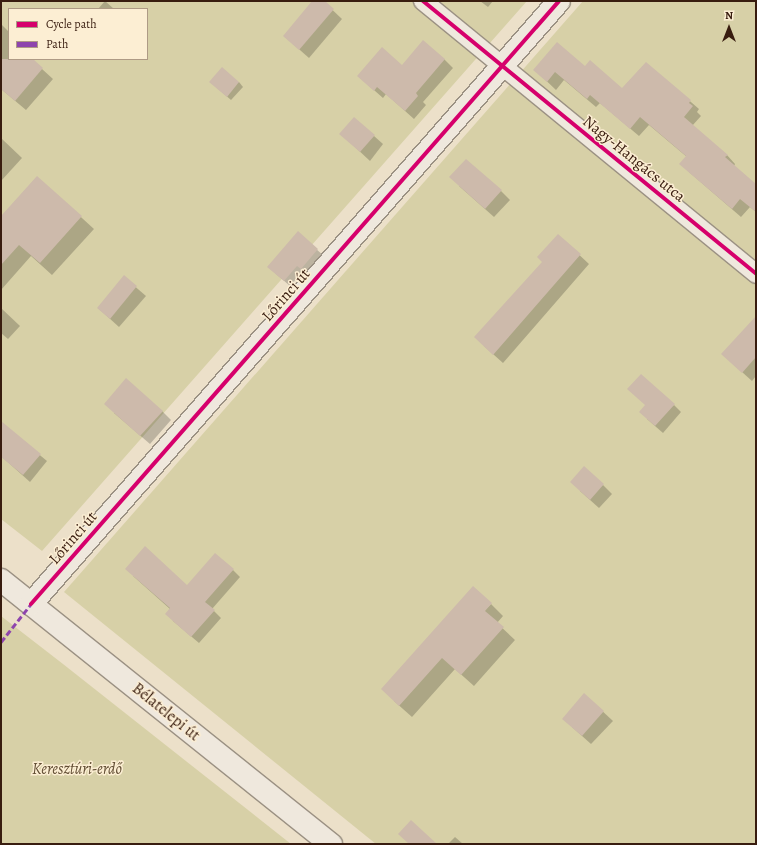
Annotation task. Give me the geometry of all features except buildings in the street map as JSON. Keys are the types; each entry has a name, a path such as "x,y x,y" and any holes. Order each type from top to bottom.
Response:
{"street":[{"name":"Nagy-Hangács utca","path":"423,1 756,274"},
{"name":"Lőrinci út","path":"31,604 559,1"},
{"name":"Bélatelepi út","path":"1,580 331,844"}],"green space":[{"path":"1,1 527,1 42,551 1,519"},
{"path":"583,1 756,1 756,844 376,844 64,592"},
{"name":"Keresztúri-erdő","path":"1,616 63,664 291,844 1,844"}],"marked path":[{"path":"1,642 31,604"}],"cycle path":[{"path":"423,1 756,274"},
{"path":"31,604 559,1"}]}
